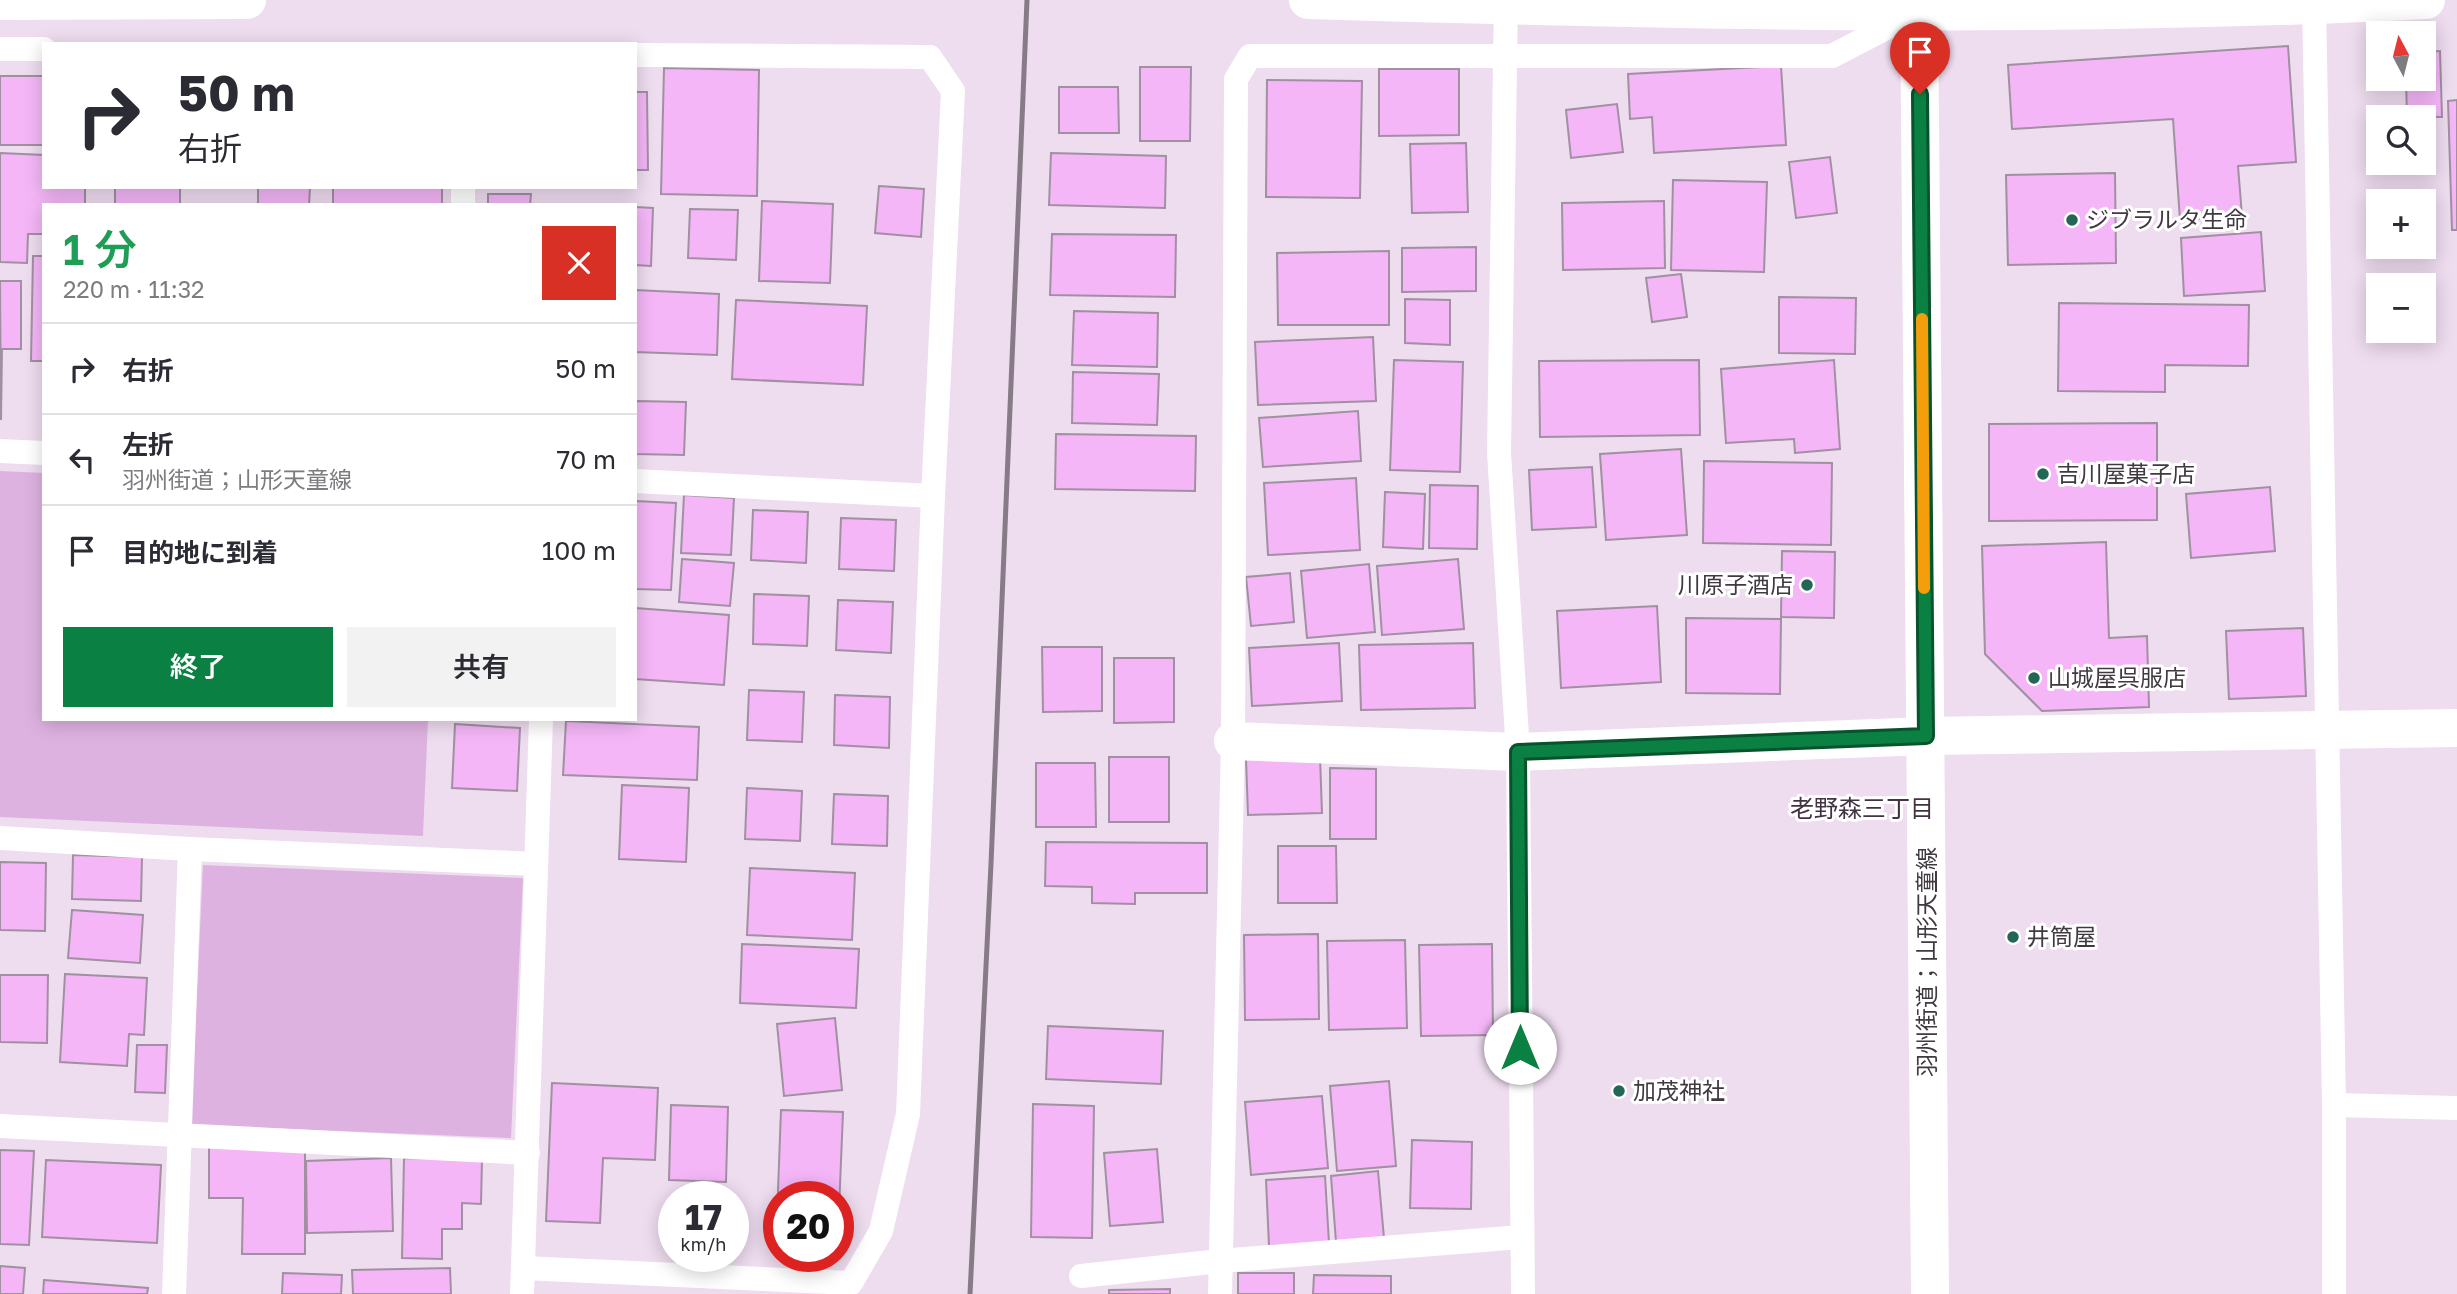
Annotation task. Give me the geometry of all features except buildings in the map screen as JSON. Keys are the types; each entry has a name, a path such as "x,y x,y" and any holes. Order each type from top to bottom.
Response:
{"main road":[{"path":"0,1 247,0"},
{"path":"1308,0 1911,4 2314,3 2427,0"},
{"name":"羽州街道；山形天童線","path":"1911,4 1926,736 1930,1294"},
{"path":"1233,741 1518,752 1926,736 2457,729"}],"lane":[{"path":"1515,3 1504,58 1499,453 1518,752 1523,1294"},
{"path":"2314,3 2334,1105 2334,1294"},
{"path":"1220,1294 1233,741 1237,79 1250,56 1832,56 1911,4"},
{"path":"0,48 42,49"},
{"path":"523,1268 851,1289 881,1231 908,1114 933,496 953,91 930,58 637,55"},
{"path":"0,451 42,453"},
{"path":"637,481 933,496"},
{"path":"522,1294 541,721"},
{"path":"0,838 536,864"},
{"path":"174,1294 190,849"},
{"path":"2334,1105 2457,1108"},
{"path":"0,1126 528,1153"},
{"path":"1081,1276 1220,1261 1521,1237"}],"shaded area":[{"path":"0,471 42,473 42,721 428,721 423,836 0,817"},
{"path":"203,865 523,878 511,1138 191,1125"}],"railway":[{"path":"970,1294 1027,0"}],"slow traffic":[{"path":"1922,319 1924,588"}],"place":[{"name":"ジブラルタ生命","path":"2072,220"},
{"name":"吉川屋菓子店","path":"2043,474"},
{"name":"川原子酒店","path":"1807,585"},
{"name":"山城屋呉服店","path":"2034,678"},
{"name":"井筒屋","path":"2013,937"},
{"name":"加茂神社","path":"1619,1091"}],"district":[{"name":"老野森三丁目","path":"1862,809"}],"route":[{"path":"1520,1048 1518,752 1926,736 1920,94"}]}
